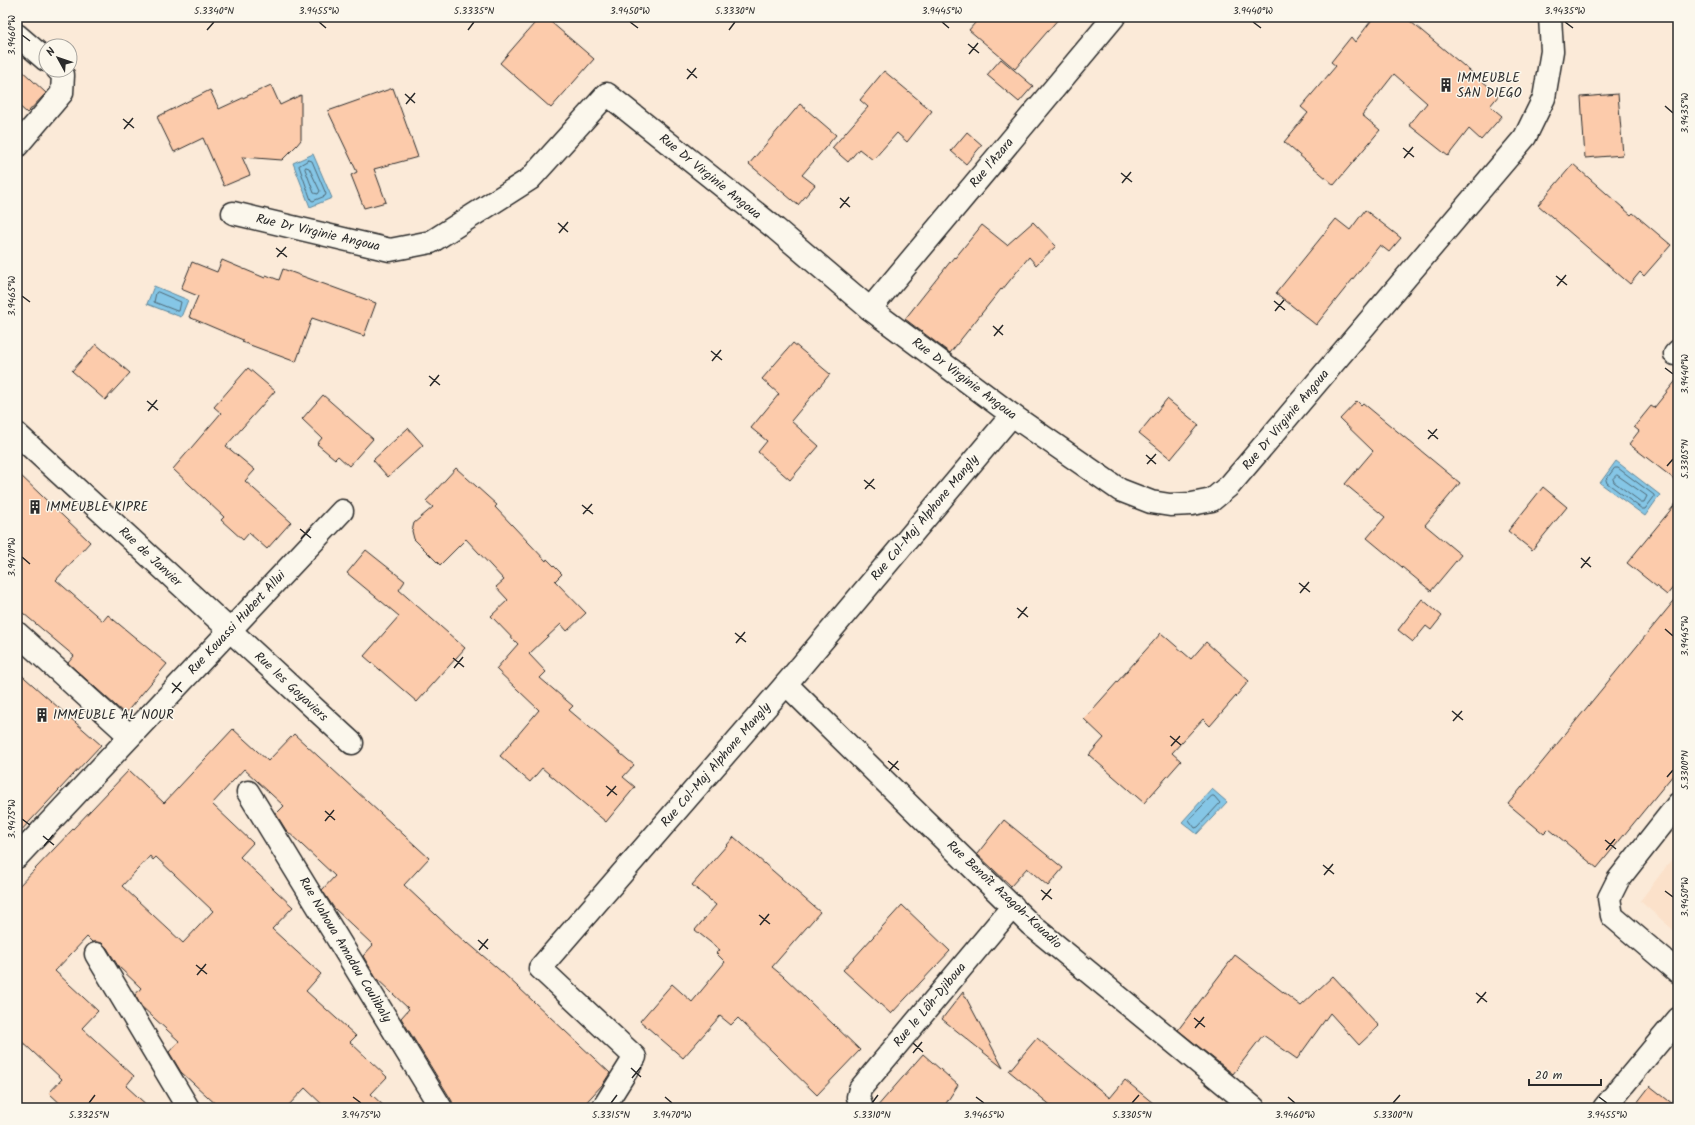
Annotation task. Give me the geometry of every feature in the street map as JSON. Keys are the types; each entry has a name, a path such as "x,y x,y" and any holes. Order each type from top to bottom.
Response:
{"street":[{"name":"Rue l'Azara","path":"870,309 1114,17"},
{"name":"Rue Dr Virginie Angoua","path":"232,213 390,250 431,242 530,179 607,94 776,229 870,309 1012,415 1120,490 1151,502 1170,505 1192,504 1212,500 1230,485 1525,137 1544,98 1552,51 1550,17"},
{"path":"17,35 38,53"},
{"path":"17,146 62,93 63,78"},
{"name":"Rue Col-Maj Alphone Mangly","path":"603,1108 635,1057 540,968 786,684 1012,415"},
{"name":"Rue de Janvier","path":"17,434 230,631"},
{"name":"Rue Kouassi Hubert Allui","path":"17,857 342,511"},
{"name":"Rue les Goyaviers","path":"230,631 352,744"},
{"path":"17,633 130,736"},
{"name":"Rue Benoît Azagoh-Kouadio","path":"786,684 1030,924 1254,1108"},
{"name":"Rue Nahoua Amadou Coulibaly","path":"248,792 441,1108"},
{"path":"1678,804 1618,880 1609,898 1612,916 1678,972"},
{"name":"Rue le Lôh-Djiboua","path":"862,1108 858,1097 860,1089 1013,906"},
{"path":"96,954 188,1108"},
{"path":"1604,1108 1678,1019"}],"shaded area":[{"path":"1678,851 1678,934 1640,901"}],"water":[{"path":"313,154 332,198 310,207 293,163"},
{"path":"154,286 188,300 181,317 147,304"},
{"path":"1616,461 1660,495 1645,516 1600,483"},
{"path":"1212,789 1227,802 1197,834 1182,822"}],"building":[{"path":"540,17 545,17 594,59 551,108 500,63"},
{"path":"980,17 1060,17 1015,69 969,30"},
{"name":"IMMEUBLE SAN DIEGO","path":"1374,17 1405,17 1499,95 1490,106 1502,116 1481,140 1469,129 1448,156 1409,125 1427,103 1394,74 1362,115 1380,130 1334,185 1284,142 1308,113 1301,107 1336,66 1331,62 1351,37 1355,42"},
{"path":"1001,59 1033,86 1019,102 987,75"},
{"path":"17,66 46,93 27,113 17,104"},
{"path":"884,71 932,111 907,142 897,133 873,160 859,149 848,162 832,148 868,107 860,100"},
{"path":"271,85 280,105 301,95 301,140 282,160 242,157 250,175 224,186 203,138 174,152 157,117 210,90 219,109"},
{"path":"393,88 418,157 374,169 386,202 364,208 351,175 357,172 328,111"},
{"path":"1618,94 1623,155 1585,158 1581,97"},
{"path":"800,104 836,135 802,175 815,185 798,205 749,164"},
{"path":"967,132 982,145 966,164 951,151"},
{"path":"1573,164 1631,215 1633,213 1671,245 1644,276 1640,272 1630,284 1538,205"},
{"path":"1365,210 1401,238 1389,252 1380,245 1316,325 1276,293 1336,219 1350,230"},
{"path":"1033,222 1056,246 1036,265 1029,257 1002,290 1001,289 950,353 905,319 954,257 955,258 982,225 1007,245"},
{"path":"222,260 265,278 266,275 279,280 283,269 376,303 364,336 312,318 296,362 242,342 243,340 189,317 198,296 181,289 192,262 217,272"},
{"path":"793,343 830,374 791,421 819,446 790,480 758,452 767,441 751,428 779,394 762,379"},
{"path":"96,344 130,373 105,400 72,371"},
{"path":"248,368 275,391 226,446 255,470 245,481 291,522 267,549 249,533 243,540 221,520 224,517 173,469 221,413 214,407"},
{"path":"1678,378 1678,482 1629,444 1639,431 1634,427 1651,406 1654,408"},
{"path":"323,395 373,439 349,466 338,456 335,459 317,444 322,438 302,419"},
{"path":"1167,399 1199,425 1171,459 1139,433"},
{"path":"1357,401 1361,405 1363,403 1460,483 1425,525 1461,555 1431,591 1367,538 1385,517 1345,484 1373,451 1340,419"},
{"path":"408,428 423,445 388,477 373,460"},
{"path":"456,468 497,505 495,507 546,561 547,559 562,574 555,581 586,613 567,631 561,624 529,654 546,672 540,678 573,706 569,710 634,765 623,777 635,787 606,822 542,768 530,782 500,756 539,710 496,669 518,644 491,616 508,600 496,587 504,580 466,539 440,565 414,539 412,531 414,523 433,507 426,501"},
{"path":"17,472 90,542 56,580 103,621 108,615 167,664 125,714 68,663 74,656 17,608"},
{"path":"1543,487 1567,507 1532,550 1508,531"},
{"path":"1678,501 1678,581 1667,595 1627,563"},
{"path":"366,550 405,581 399,590 465,648 417,702 364,656 399,616 347,573"},
{"path":"1678,596 1678,769 1597,868 1549,829 1544,834 1508,804"},
{"path":"1422,599 1442,616 1431,630 1426,626 1413,642 1398,630"},
{"path":"1161,633 1191,659 1206,642 1249,681 1210,726 1203,719 1172,753 1181,761 1144,803 1089,755 1104,738 1084,719"},
{"name":"IMMEUBLE AL NOUR","path":"17,671 101,745 17,835"},
{"path":"233,729 268,761 294,734 429,858 404,885 467,944 468,943 503,973 610,1073 603,1084 581,1108 453,1108 452,1101 401,1018 409,1009 376,978 363,956 373,945 334,908 322,890 335,876 286,830 276,814 284,806 244,769 212,804 253,843 240,857 293,907 272,929 321,974 306,991 356,1036 350,1042 387,1077 371,1094 386,1108 326,1108 305,1088 286,1108 220,1108 181,1072 169,1052 179,1041 141,1006 135,995 141,988 118,966 107,948 102,943 92,942 87,937 55,971 98,1011 82,1028 134,1076 126,1086 150,1108 65,1108 49,1093 62,1079 17,1037 17,888 129,770 164,803","holes":["150,856 153,860 156,857 213,911 183,943 122,886"]},
{"path":"1004,820 1063,868 1048,886 1027,868 1011,886 977,854"},
{"path":"734,837 820,912 772,967 860,1050 817,1095 738,1018 731,1025 720,1016 683,1058 640,1021 672,984 692,1002 725,962 716,953 720,950 695,930 716,905 692,885"},
{"path":"902,905 950,951 891,1014 843,970"},
{"path":"1235,955 1301,1006 1333,976 1379,1026 1359,1045 1330,1013 1297,1059 1263,1035 1233,1074 1178,1030"},
{"path":"963,992 1003,1068 942,1019"},
{"path":"1037,1038 1110,1098 1125,1080 1159,1108 1054,1108 1009,1071"},
{"path":"923,1054 958,1085 943,1108 876,1108"},
{"path":"1650,1086 1678,1108 1633,1108"}],"place":[{"name":"IMMEUBLE SAN DIEGO","path":"1446,85"},
{"name":"IMMEUBLE KIPRE","path":"35,507"},
{"name":"IMMEUBLE AL NOUR","path":"42,715"}]}
